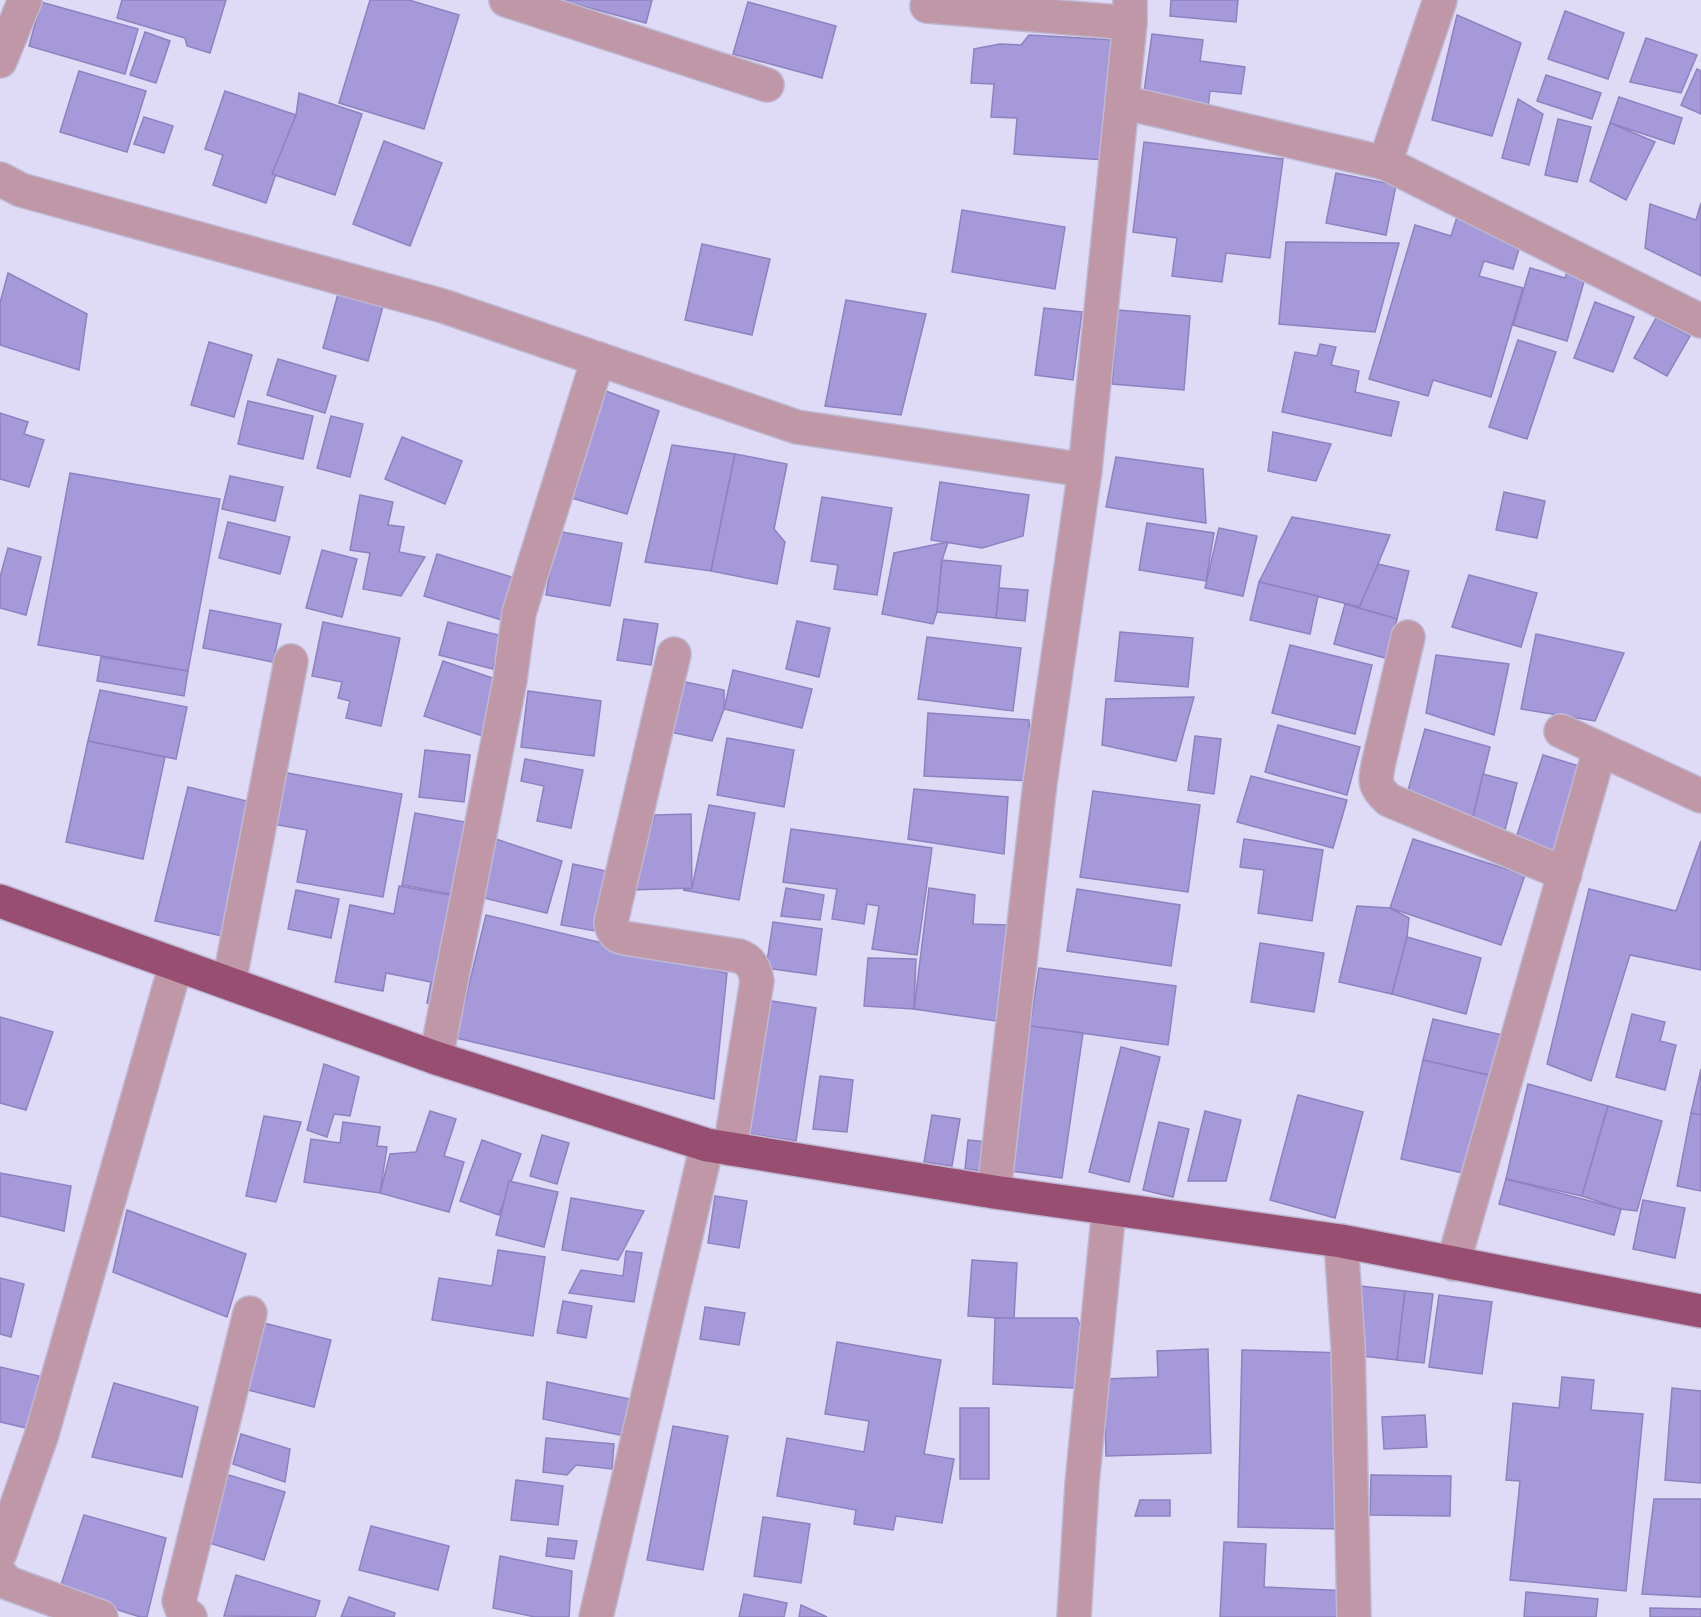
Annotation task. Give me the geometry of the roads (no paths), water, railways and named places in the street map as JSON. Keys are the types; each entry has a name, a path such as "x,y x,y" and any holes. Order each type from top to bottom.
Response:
{"highway":[{"path":"0,901 436,1058 718,1147 994,1192 1341,1240 1453,1264 1701,1311"}],"street":[{"path":"0,61 25,0"},
{"path":"506,0 767,85"},
{"path":"1385,163 1440,0"},
{"path":"927,6 1130,11 1085,470 1040,783 994,1192"},
{"path":"1122,102 1385,163 1701,321"},
{"path":"11,184 443,306 797,427 1085,470"},
{"path":"436,1058 510,680 519,613 598,359"},
{"path":"1408,637 1375,779 1378,790 1389,800 1565,874"},
{"path":"596,1617 718,1147 757,981 752,965 747,959 739,956 624,938 614,934 612,928 611,922 674,654"},
{"path":"229,983 291,661"},
{"path":"1561,731 1701,796"},
{"path":"1453,1264 1600,749"},
{"path":"0,1553 41,1437 176,964"},
{"path":"1074,1617 1082,1484 1109,1209"},
{"path":"1341,1240 1348,1346 1354,1617"},
{"path":"190,1617 183,1612 179,1600 182,1582 250,1313"},
{"path":"0,1574 8,1583 101,1617"}]}
